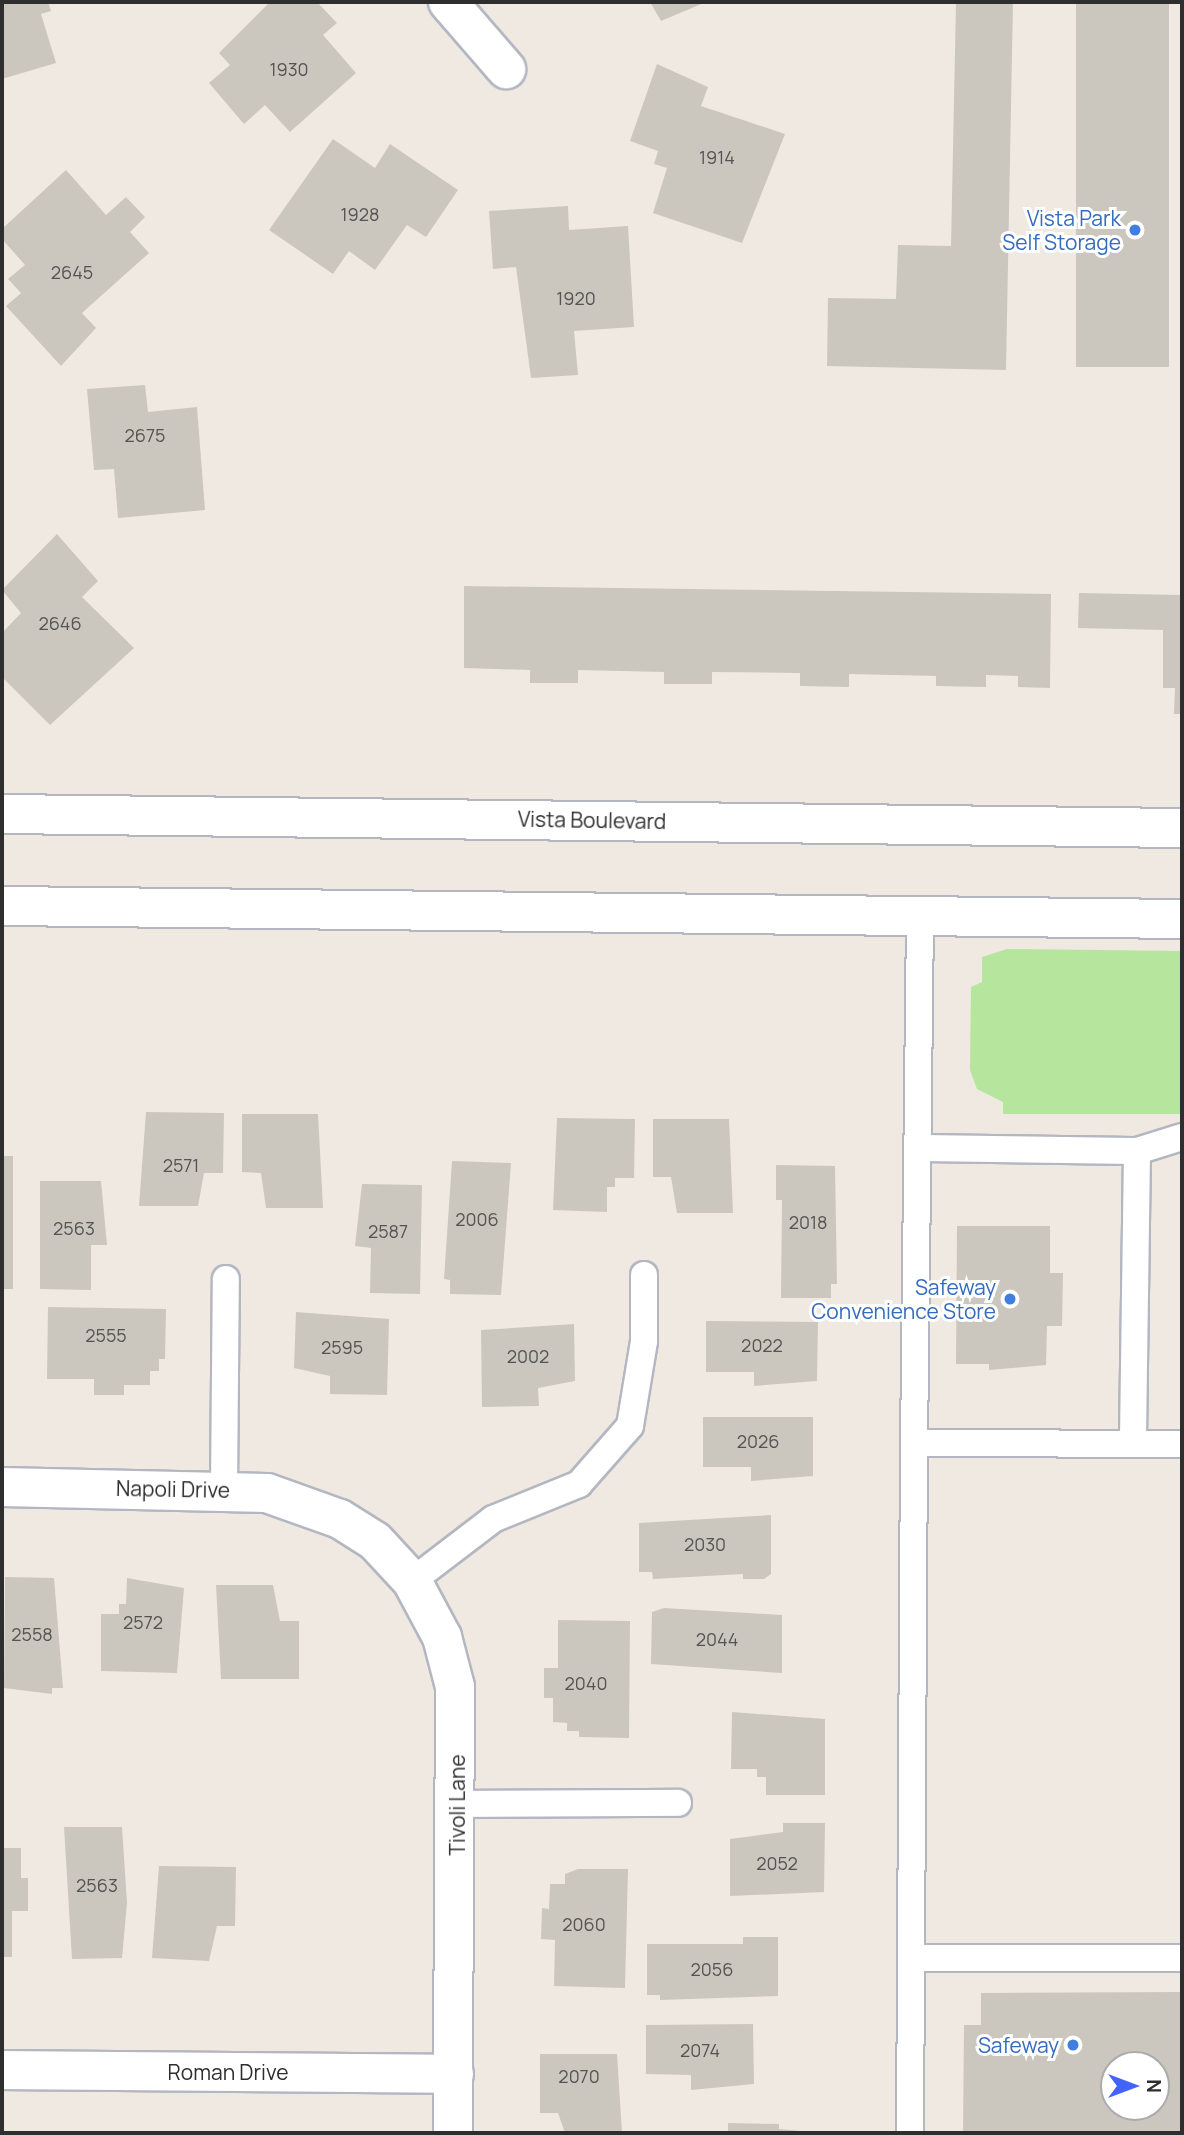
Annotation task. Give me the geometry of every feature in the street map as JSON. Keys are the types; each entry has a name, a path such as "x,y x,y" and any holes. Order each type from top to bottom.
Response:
{"main road":[{"path":"447,2 506,69"},
{"name":"Vista Boulevard","path":"2,814 1182,828"},
{"path":"2,906 1182,919"},
{"name":"Napoli Drive","path":"2,1487 224,1489 267,1493 340,1519"},
{"name":"Tivoli Lane","path":"340,1519 374,1541 412,1581 442,1637 455,1687 459,1804 453,2133"},
{"name":"Roman Drive","path":"2,2070 454,2074"}],"lane":[{"path":"909,2133 914,1958 914,1443 920,916"},
{"path":"919,1148 1137,1152 1182,1137"},
{"path":"1133,1443 1137,1152"},
{"path":"412,1581 493,1519 579,1484 630,1426 644,1340 644,1275"},
{"path":"224,1489 226,1279"},
{"path":"914,1443 1182,1444"},
{"path":"459,1804 678,1803"},
{"path":"914,1958 1182,1958"}],"green space":[{"path":"1007,949 1182,951 1182,1114 1003,1114 1003,1102 977,1089 970,1070 971,987 982,982 982,957"}],"building":[{"path":"2,2 48,2 51,11 41,14 56,63 2,79"},
{"path":"270,2 317,2 337,23 323,35 356,73 290,132 265,105 244,124 209,83 230,65 219,53"},
{"path":"650,2 706,2 661,21"},
{"path":"956,2 1013,2 1006,370 827,366 828,298 896,299 898,245 951,246"},
{"path":"1076,2 1169,2 1169,367 1076,367"},
{"path":"657,64 708,87 701,106 785,134 742,243 653,213 667,168 654,164 658,151 630,141"},
{"path":"333,139 375,168 390,144 458,190 426,237 407,225 375,270 349,251 333,274 269,230"},
{"path":"66,170 106,215 126,197 145,217 130,232 149,253 82,313 96,328 61,366 6,306 21,293 8,279 25,265 2,239 2,229"},
{"path":"568,206 569,230 628,226 634,327 574,331 578,375 531,378 516,267 493,269 489,211"},
{"path":"145,385 148,412 197,407 205,510 118,518 114,469 94,470 87,389"},
{"path":"57,534 98,581 82,597 134,648 50,725 2,677 2,633 21,613 2,590"},
{"path":"464,586 1051,594 1050,688 1018,687 1018,676 986,675 986,687 936,686 936,676 849,674 849,687 800,686 800,673 712,672 712,684 664,684 664,672 578,670 578,683 530,683 530,670 464,668"},
{"path":"1079,593 1182,595 1182,714 1174,714 1175,688 1163,688 1163,630 1078,628"},
{"path":"146,1112 224,1113 223,1173 204,1173 198,1206 139,1206"},
{"path":"242,1114 318,1114 323,1208 266,1208 261,1173 242,1172"},
{"path":"557,1118 635,1119 634,1178 615,1178 615,1187 607,1187 607,1212 553,1210"},
{"path":"653,1119 729,1119 733,1213 677,1213 671,1177 653,1177"},
{"path":"2,1156 13,1156 13,1289 2,1289"},
{"path":"452,1161 511,1163 501,1295 450,1294 450,1280 444,1279"},
{"path":"776,1165 835,1166 837,1284 831,1284 831,1298 781,1298 782,1200 776,1200"},
{"path":"40,1181 101,1181 107,1245 91,1245 91,1290 40,1289"},
{"path":"362,1184 422,1185 420,1294 370,1293 371,1248 355,1246"},
{"name":"Safeway Convenience Store","path":"957,1226 1050,1226 1050,1273 1063,1273 1062,1326 1047,1326 1046,1365 989,1370 989,1364 956,1364"},
{"path":"48,1307 166,1309 165,1359 159,1359 159,1371 150,1371 150,1385 124,1385 124,1395 94,1395 94,1379 47,1379"},
{"path":"296,1312 389,1319 387,1395 330,1394 330,1376 294,1368"},
{"path":"706,1321 818,1322 817,1381 754,1386 754,1372 706,1372"},
{"path":"574,1324 575,1381 538,1388 539,1406 482,1407 481,1330"},
{"path":"703,1417 813,1417 813,1476 751,1481 751,1467 703,1467"},
{"path":"771,1515 771,1574 764,1579 743,1579 743,1574 653,1579 652,1572 639,1572 639,1523"},
{"path":"5,1577 54,1578 63,1688 52,1688 52,1694 4,1688"},
{"path":"127,1578 184,1588 177,1673 101,1671 101,1614 119,1614 119,1604 126,1604"},
{"path":"216,1585 273,1585 280,1621 299,1621 299,1679 221,1679"},
{"path":"664,1608 782,1615 782,1673 651,1664 652,1612"},
{"path":"558,1620 630,1621 629,1738 579,1737 579,1731 567,1731 567,1723 553,1722 553,1698 544,1698 544,1668 558,1668"},
{"path":"732,1712 825,1719 825,1795 766,1795 766,1777 757,1777 757,1769 731,1769"},
{"path":"783,1823 825,1823 824,1892 730,1896 730,1839 783,1832"},
{"path":"64,1827 122,1827 127,1903 122,1958 72,1959"},
{"path":"2,1848 21,1848 21,1878 28,1878 28,1911 12,1911 12,1957 2,1957"},
{"path":"159,1866 236,1867 235,1926 217,1926 209,1961 152,1958"},
{"path":"578,1869 628,1869 625,1988 554,1986 555,1940 541,1939 542,1908 549,1909 550,1884 565,1884 565,1874"},
{"path":"743,1937 778,1937 778,1996 660,2000 660,1995 647,1995 647,1944 743,1944"},
{"name":"Safeway","path":"1182,1992 1182,2133 963,2133 964,2025 981,2025 981,1993"},
{"path":"753,2024 754,2084 691,2090 691,2075 646,2074 646,2025"},
{"path":"540,2054 617,2054 622,2133 565,2133 558,2113 540,2113"},
{"path":"728,2123 779,2124 779,2129 823,2133 728,2133"}],"place":[{"name":"Vista Park Self Storage","path":"1135,230"},
{"name":"Safeway Convenience Store","path":"1010,1299"},
{"name":"Safeway","path":"1073,2045"}]}
